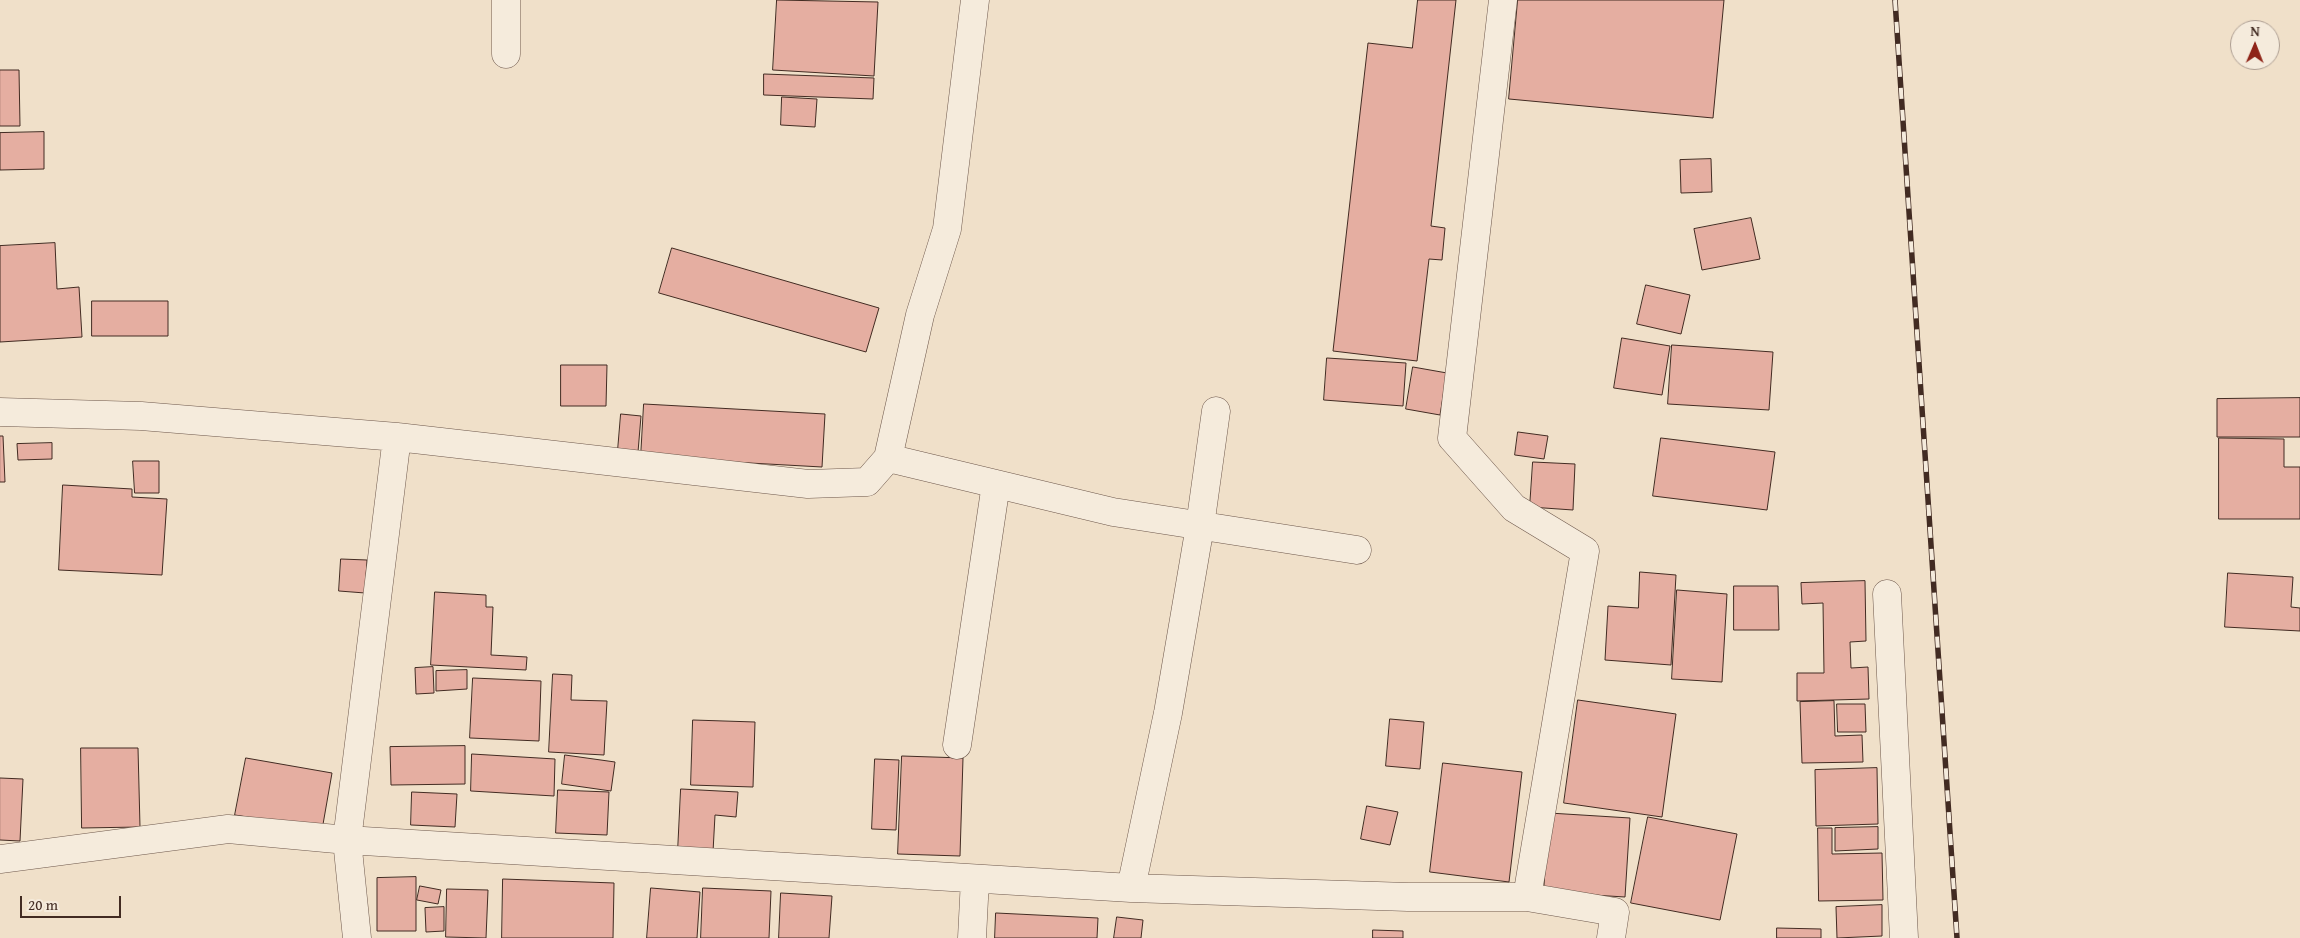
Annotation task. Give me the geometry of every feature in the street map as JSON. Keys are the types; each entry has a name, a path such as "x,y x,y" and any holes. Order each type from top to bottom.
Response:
{"street":[{"path":"506,0 506,54"},
{"path":"0,412 141,416 397,437 808,484 866,482 888,458 920,315 947,229 975,0"},
{"path":"1503,0 1452,438 1514,508 1585,551 1527,898"},
{"path":"1132,888 1168,713 1200,526 1216,411"},
{"path":"357,938 347,840 397,437"},
{"path":"888,458 1112,512 1357,550"},
{"path":"957,745 996,484"},
{"path":"1887,594 1904,938"},
{"path":"0,859 228,829 347,840 1132,888 1408,897 1527,898 1615,912 1612,938"},
{"path":"972,938 975,879"}],"building":[{"path":"777,0 878,2 874,76 773,70"},
{"path":"1418,0 1456,0 1431,226 1445,228 1442,260 1429,259 1417,361 1333,351 1368,43 1412,48"},
{"path":"1518,0 1724,0 1713,118 1509,99"},
{"path":"0,70 19,70 20,126 0,126"},
{"path":"764,74 874,78 873,99 764,95"},
{"path":"782,97 817,99 815,127 781,125"},
{"path":"44,132 44,169 0,170 0,133"},
{"path":"1711,159 1712,192 1681,193 1680,160"},
{"path":"1751,218 1760,259 1702,270 1694,229"},
{"path":"55,243 57,289 79,287 82,337 0,342 0,246"},
{"path":"672,248 879,308 866,352 659,293"},
{"path":"1646,285 1690,295 1681,334 1637,324"},
{"path":"92,301 168,301 168,336 92,336"},
{"path":"1622,338 1670,346 1662,395 1614,388"},
{"path":"1672,345 1773,352 1769,410 1668,404"},
{"path":"1327,358 1406,363 1403,406 1324,400"},
{"path":"561,365 607,365 606,406 561,406"},
{"path":"1413,367 1447,373 1440,415 1406,409"},
{"path":"2300,398 2300,437 2217,437 2217,399"},
{"path":"644,404 825,414 822,467 641,457"},
{"path":"621,414 641,416 638,452 618,450"},
{"path":"1518,432 1548,436 1544,459 1515,455"},
{"path":"0,436 3,436 5,482 0,482"},
{"path":"1661,438 1775,452 1767,510 1653,496"},
{"path":"2219,438 2284,439 2284,467 2300,467 2300,519 2219,519"},
{"path":"52,443 52,459 18,460 17,444"},
{"path":"133,461 159,461 159,493 135,493"},
{"path":"1533,462 1575,464 1573,510 1530,507"},
{"path":"63,485 132,489 132,497 167,499 162,575 59,570"},
{"path":"341,559 367,560 365,593 339,591"},
{"path":"1640,572 1676,575 1671,665 1605,660 1608,606 1638,608"},
{"path":"2228,573 2293,577 2291,607 2300,608 2300,631 2225,627"},
{"path":"1865,581 1866,641 1850,642 1851,668 1868,667 1869,699 1797,701 1797,673 1824,673 1823,603 1802,604 1801,583"},
{"path":"1734,586 1778,586 1779,630 1734,630"},
{"path":"1677,590 1727,594 1722,682 1672,679"},
{"path":"435,592 486,595 486,607 493,607 491,655 527,657 526,670 431,665"},
{"path":"433,667 434,693 416,694 415,668"},
{"path":"467,670 467,689 436,691 436,671"},
{"path":"553,674 572,675 571,700 607,701 604,755 549,752"},
{"path":"473,678 541,681 539,741 470,738"},
{"path":"1578,700 1676,714 1662,817 1564,803"},
{"path":"1834,701 1835,736 1862,735 1863,762 1802,763 1800,702"},
{"path":"1837,704 1865,704 1866,732 1838,732"},
{"path":"1390,719 1424,722 1420,769 1386,766"},
{"path":"693,720 755,722 753,787 691,785"},
{"path":"465,746 465,784 391,785 390,747"},
{"path":"81,748 138,748 140,827 82,828"},
{"path":"472,754 555,759 554,796 471,791"},
{"path":"565,755 615,762 611,791 562,784"},
{"path":"902,756 963,758 960,856 898,854"},
{"path":"246,758 332,773 322,830 235,815"},
{"path":"875,759 899,760 896,830 872,829"},
{"path":"1443,763 1522,772 1509,882 1430,872"},
{"path":"1877,768 1878,824 1816,826 1815,770"},
{"path":"0,778 23,779 20,841 0,840"},
{"path":"681,789 738,792 736,817 715,815 713,852 678,851"},
{"path":"558,790 609,792 607,835 556,833"},
{"path":"412,792 457,794 455,827 411,825"},
{"path":"1367,806 1398,812 1390,845 1361,839"},
{"path":"1549,813 1630,818 1625,897 1544,892"},
{"path":"1648,817 1737,834 1720,920 1631,903"},
{"path":"1878,827 1878,849 1835,851 1835,828"},
{"path":"1818,828 1832,828 1832,854 1882,853 1883,900 1819,901"},
{"path":"416,877 416,931 377,931 377,878"},
{"path":"503,879 614,883 613,938 502,938"},
{"path":"420,886 441,890 438,904 417,900"},
{"path":"651,888 700,892 697,938 647,938"},
{"path":"703,888 771,891 769,938 701,938"},
{"path":"447,889 488,890 486,938 446,937"},
{"path":"781,893 832,896 829,938 779,938"},
{"path":"1882,905 1882,936 1837,938 1836,907"},
{"path":"444,907 444,931 426,932 425,908"},
{"path":"996,913 1098,918 1097,938 995,938"},
{"path":"1117,917 1143,920 1141,938 1114,938"},
{"path":"1777,928 1821,929 1821,938 1777,938"},
{"path":"1373,930 1403,931 1403,938 1373,938"}],"railway":[{"path":"1895,0 1957,938"}]}
